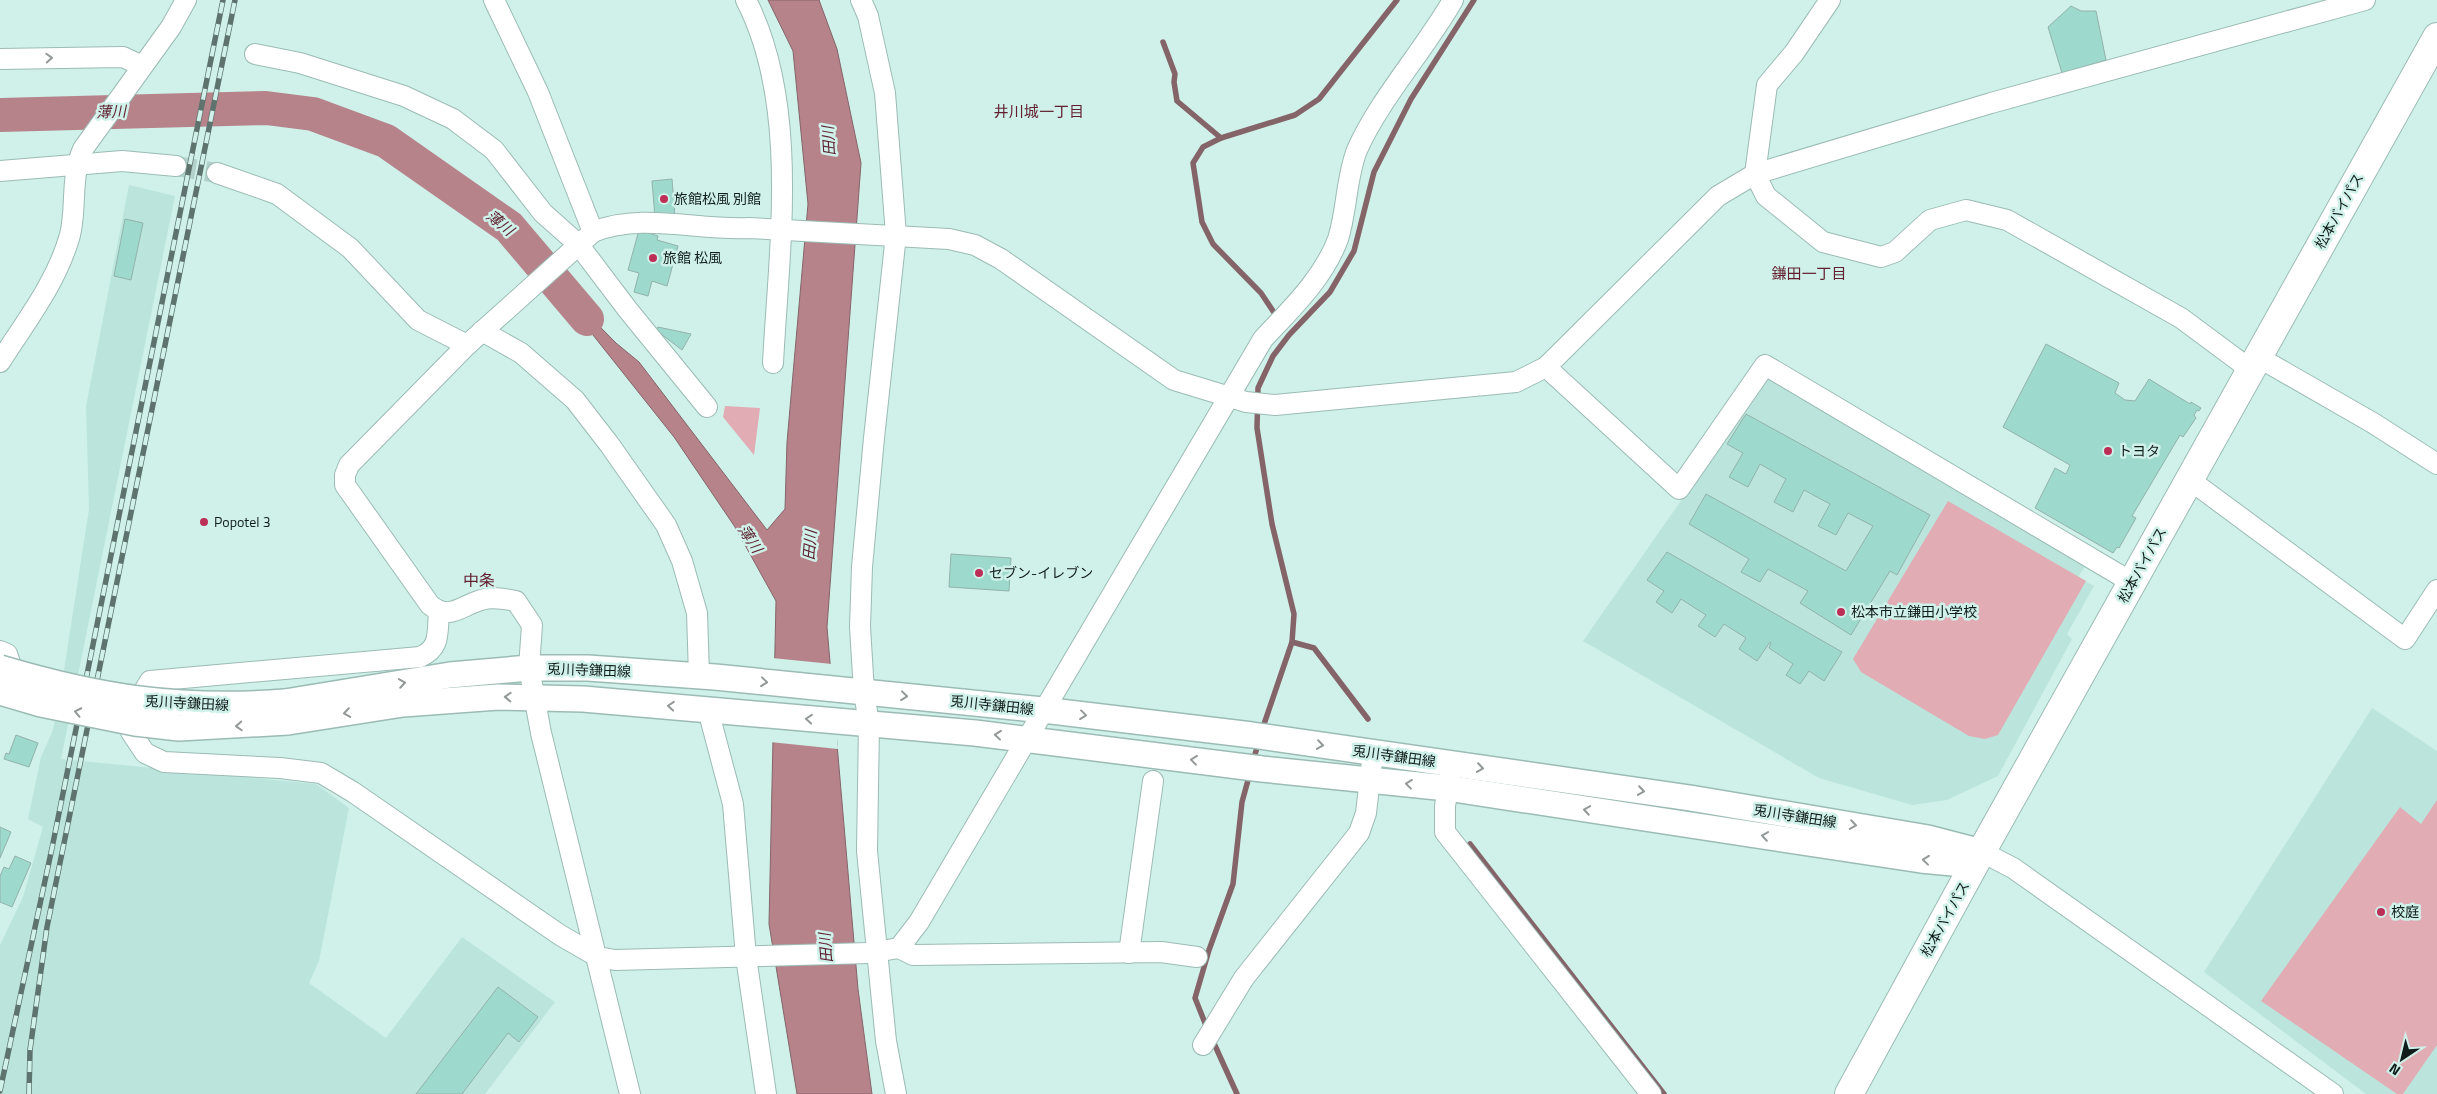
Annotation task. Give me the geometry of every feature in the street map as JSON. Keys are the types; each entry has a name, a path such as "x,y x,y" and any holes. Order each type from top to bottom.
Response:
{"highway":[{"name":"松本バイパス","path":"1849,1094 1978,858 2437,37"}],"main road":[{"name":"兎川寺鎌田線","path":"0,668 49,683 134,700 232,706 286,712 498,697 535,698 626,702 1026,738 1252,768 1447,788 1921,860 1978,858"},
{"name":"兎川寺鎌田線","path":"0,692 41,704 135,723 179,728 286,712 450,674 529,668 588,668 707,676 1043,710 1262,737 1690,798 1918,836 1978,858"}],"street":[{"path":"0,362 42,298 64,254 70,232 80,157 140,68 171,27 186,0"},
{"path":"494,0 538,92 580,242"},
{"path":"746,0 772,66 782,163 784,232 773,363"},
{"path":"861,0 868,16 885,93 891,235 862,567 859,692 863,723 872,952 896,1094"},
{"path":"899,948 919,922 1043,710 1237,400 1263,339 1286,316 1318,277 1338,240 1357,151 1378,113 1438,27 1453,0"},
{"path":"1830,0 1794,53 1767,85 1754,174 1766,196 1823,242 1881,257 1895,252 1930,220 1966,210 2007,220 2181,318 2254,363 2373,422 2437,464"},
{"path":"630,1094 542,733 529,668 532,625 516,601 502,598 482,599 452,612 439,612 430,605 345,485 345,475 349,465 466,345 580,242 611,224 633,222 725,230 749,228 784,232 891,235 949,239 975,245 1001,259 1174,380 1237,400 1266,405 1516,382 1546,367 1718,196 1754,174 1991,103 2365,0"},
{"path":"254,54 300,63 404,96 453,119 494,150 543,213 580,242 628,310 707,407"},
{"path":"0,60 124,57 140,68"},
{"path":"0,171 80,157 176,166"},
{"path":"217,173 277,194 350,248 418,320 466,345"},
{"path":"482,331 521,354 575,400 610,444 666,525 682,561 697,613 707,676"},
{"path":"1546,367 1679,489 1765,365 2133,583"},
{"path":"2190,480 2405,639 2437,590"},
{"path":"439,612 436,646 429,653 420,657 150,681 132,711 131,732 145,753 164,762 280,768 321,773 353,792 560,935 598,957 615,960 750,957 872,952 899,948 913,955 1161,952 1197,957"},
{"path":"0,651 7,654 10,663 0,704"},
{"path":"714,710 733,804 766,1094"},
{"path":"1203,1045 1244,978 1359,833 1366,813 1373,753"},
{"path":"1452,764 1447,788 1445,832 1651,1094"},
{"path":"1129,953 1152,781"},
{"path":"1978,858 2013,868 2333,1094"}],"shaded area":[{"path":"129,185 175,196 61,759 316,784 349,808 319,961 309,983 386,1038 462,937 555,1002 485,1094 0,1094 0,945 23,897 43,827 28,819 41,757 53,730 64,670 89,509 86,406"},
{"name":"松本市立鎌田小学校","path":"1768,376 2089,560 2078,577 2094,586 2067,634 2072,639 1998,776 1947,800 1912,805 1819,778 1583,641"},
{"path":"725,406 760,408 754,455 723,417"},
{"path":"1948,501 2086,581 1998,735 1985,739 1969,736 1861,672 1853,659"},
{"path":"2372,708 2437,751 2437,1094 2366,1094 2204,972"},
{"name":"校庭","path":"2437,800 2437,1045 2403,1094 2397,1094 2261,1001 2400,807 2421,824"}],"water":[{"name":"田川","path":"768,0 819,0 837,49 861,163 827,627 858,989 872,1094 797,1094 769,924 776,601 735,527 674,437 531,257 616,343 639,362 767,530 785,509 787,442 808,204 793,51"}],"pier":[{"path":"772,658 832,664 838,749 770,742"}],"building":[{"path":"2071,6 2081,11 2096,11 2106,60 2062,73 2048,27"},
{"name":"旅館松風 別館","path":"672,179 675,217 655,218 652,181"},
{"path":"125,219 143,223 131,280 114,276"},
{"name":"旅館 松風","path":"639,230 658,236 657,240 678,246 667,286 652,281 648,296 634,292 639,273 628,270"},
{"path":"658,327 691,334 682,350 656,330"},
{"name":"トヨタ","path":"2046,344 2119,383 2115,393 2125,400 2135,401 2149,379 2190,404 2191,402 2201,408 2199,411 2197,410 2194,415 2196,418 2183,437 2180,435 2132,516 2136,518 2119,548 2117,547 2113,553 2035,508 2055,468 2066,474 2070,465 2003,427"},
{"path":"1746,414 1930,515 1897,575 1890,571 1851,635 1800,603 1808,591 1768,569 1760,582 1741,572 1749,559 1689,524 1706,494 1846,571 1873,526 1848,513 1836,535 1818,526 1830,504 1804,490 1793,512 1774,502 1786,479 1760,464 1748,487 1729,477 1743,453 1727,444"},
{"path":"1667,552 1842,652 1824,681 1809,671 1800,684 1786,675 1793,664 1769,648 1770,642 1757,661 1739,649 1746,638 1724,624 1715,637 1698,626 1706,615 1681,599 1672,613 1656,602 1664,591 1647,580"},
{"path":"951,554 1011,558 1009,591 949,587"},
{"path":"16,735 38,743 29,767 4,759 6,753 9,754"},
{"path":"0,827 11,832 0,858"},
{"path":"15,856 31,863 12,907 0,902 0,876 4,867 9,869"},
{"path":"498,987 538,1017 519,1042 508,1033 462,1094 416,1094"}],"waterway":[{"path":"1277,317 1261,293 1213,244 1202,222 1193,163 1203,147 1221,138 1295,115 1319,99 1397,0"},
{"path":"1262,730 1292,642 1294,614 1272,524 1257,428 1258,388 1273,356 1289,335 1330,292 1354,251 1374,172 1411,99 1474,0"},
{"path":"1163,42 1175,74 1174,82 1177,101 1221,138"},
{"name":"薄川","path":"0,115 266,108 313,114 386,141 509,227 587,319"},
{"path":"1292,642 1314,648 1368,719"},
{"path":"1253,761 1259,741"},
{"path":"1207,1028 1195,998 1209,950 1233,884 1242,802 1250,773"},
{"path":"1470,844 1664,1094"},
{"path":"1212,1039 1237,1094"}],"tunnel":[{"path":"176,166 217,173"}],"railway":[{"path":"0,1091 52,848 223,0"},
{"path":"29,1094 30,1050 47,927 235,0"}],"place":[{"name":"旅館松風 別館","path":"664,199"},
{"name":"旅館 松風","path":"653,258"},
{"name":"トヨタ","path":"2108,451"},
{"name":"Popotel 3","path":"204,522"},
{"name":"セブン-イレブン","path":"979,573"},
{"name":"松本市立鎌田小学校","path":"1841,612"},
{"name":"校庭","path":"2381,912"}],"district":[{"name":"井川城一丁目","path":"1039,112"},
{"name":"鎌田一丁目","path":"1809,274"},
{"name":"中条","path":"479,580"}]}
